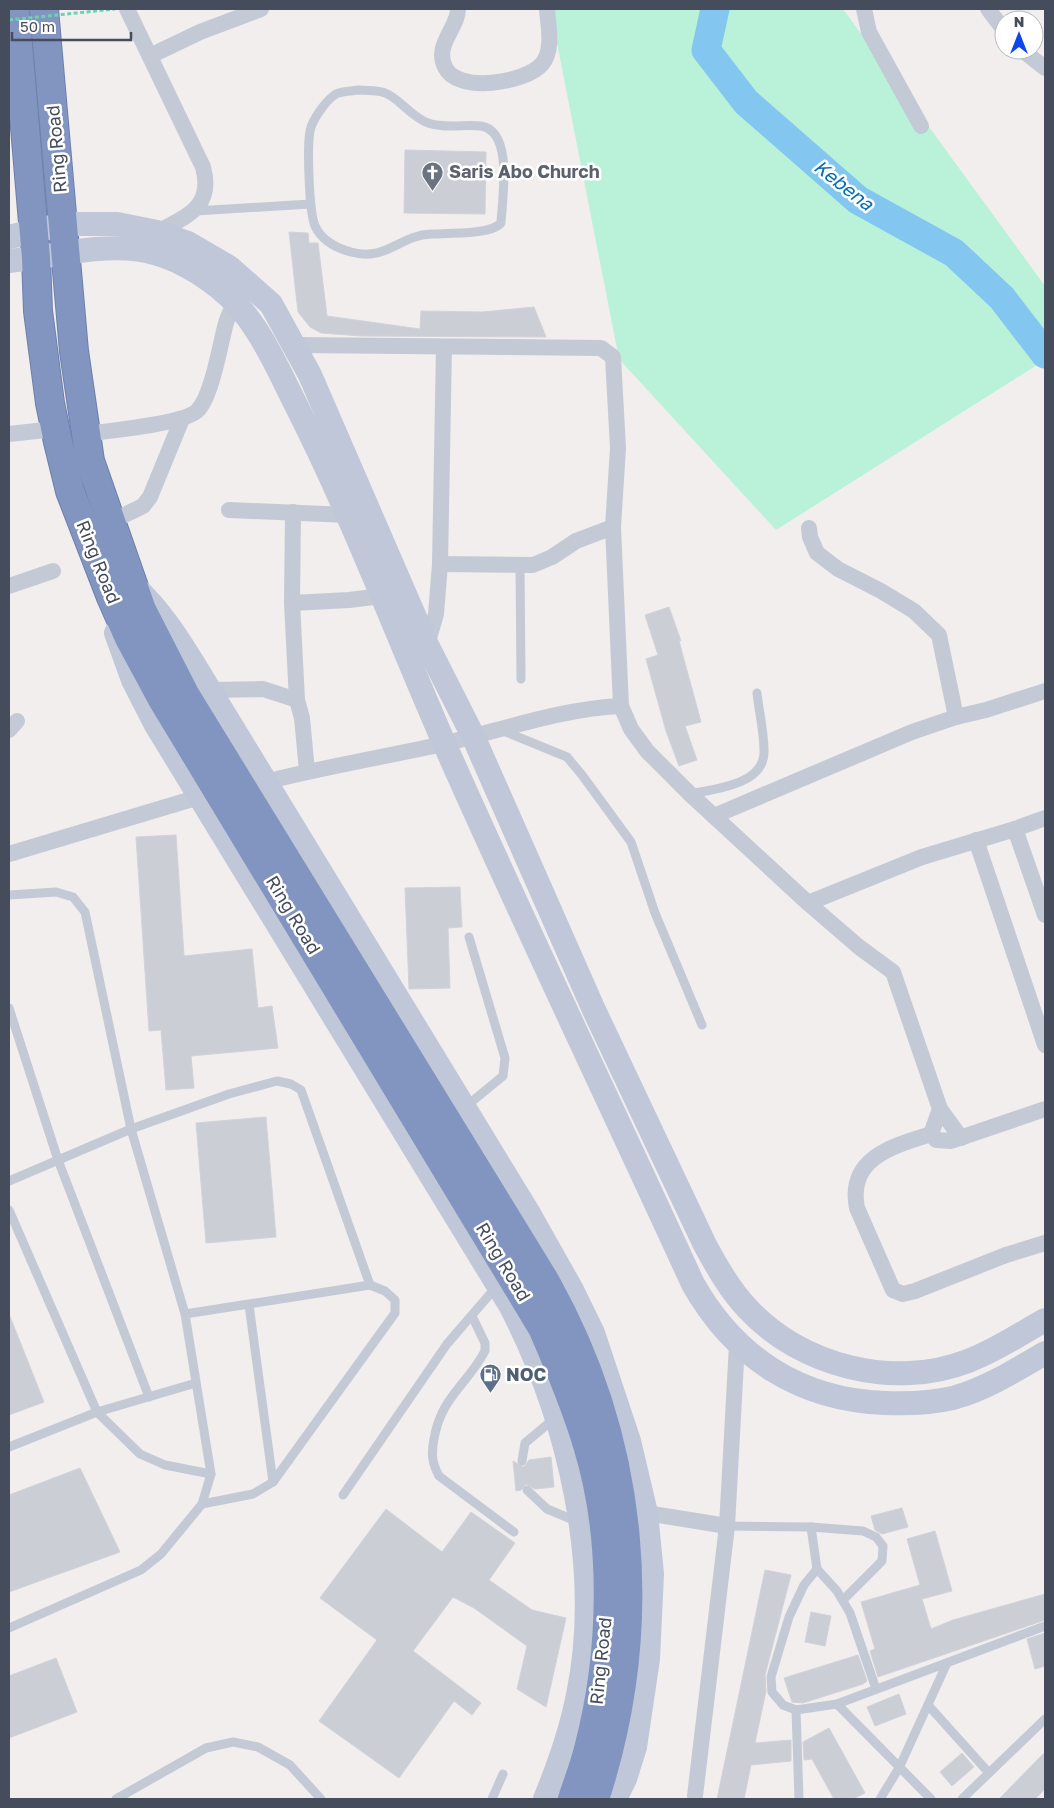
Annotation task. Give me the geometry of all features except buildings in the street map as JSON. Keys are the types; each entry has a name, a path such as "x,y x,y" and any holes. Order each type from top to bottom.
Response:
{"highway":[{"name":"Ring Road","path":"15,9 21,234 36,258 38,312 56,429 70,491 122,592 142,610 185,694 546,1282 583,1358 604,1423 620,1489 627,1537 630,1599 627,1660 620,1706 610,1755 595,1799"},
{"name":"Ring Road","path":"44,9 74,351 85,434 90,461 110,522 129,638 163,701 542,1328 574,1406 595,1475 605,1539 608,1598 604,1658 598,1702 588,1749 572,1799"}],"main road":[{"path":"21,234 64,224 117,224 157,232 188,243 210,255 252,285 271,304 314,383 427,645 473,736 594,1010 705,1245 716,1266 747,1308 768,1327 808,1353 833,1363 889,1373 918,1373 967,1362 992,1351 1045,1320"},
{"path":"9,261 66,252 118,247 139,248 166,256 200,273 235,302 273,358 348,515 445,743 693,1284 718,1323 737,1344 760,1362 780,1374 821,1393 846,1399 904,1404 953,1398 976,1390 1000,1380 1045,1353"},
{"path":"546,1799 562,1759 579,1694 586,1624 584,1548 557,1416 526,1336 510,1305 156,725 133,680 118,641 122,592 151,602 165,618 528,1212 572,1290 593,1333 629,1441 646,1513 652,1574 648,1660 635,1747 623,1792"}],"street":[{"path":"127,9 203,167 207,181 206,194 195,211 157,232"},
{"path":"150,56 200,32 261,9"},
{"path":"458,9 458,14 446,35 443,55 445,67 457,79 469,83 491,83 515,78 532,72 543,64 548,52 547,9"},
{"path":"864,9 869,32 921,126"},
{"path":"1035,60 1045,68"},
{"path":"85,434 182,419 198,411 204,402 222,346 226,323 235,302"},
{"path":"294,345 601,348 613,357 618,448 614,527 621,706 631,729 647,751 690,794 808,903 893,972 940,1108 961,1138"},
{"path":"427,645 436,614 440,564 444,347"},
{"path":"110,522 143,506 150,497 182,419"},
{"path":"9,434 56,429"},
{"path":"229,510 348,515"},
{"path":"293,512 292,603 297,700 302,718 307,771"},
{"path":"440,564 533,565 552,557 576,541 614,527"},
{"path":"809,528 810,537 818,553 838,569 881,591 914,611 939,635 956,717"},
{"path":"9,586 53,571"},
{"path":"292,603 382,596"},
{"path":"209,690 263,689 297,700"},
{"path":"714,816 802,781 861,753 956,717 1004,705 1045,691"},
{"path":"266,782 307,771 445,743 590,708 621,706"},
{"path":"9,854 199,797"},
{"path":"808,903 922,857 1045,818"},
{"path":"1015,829 1045,916"},
{"path":"976,840 1045,1045"},
{"path":"931,1134 940,1108"},
{"path":"931,1134 936,1140 944,1141 961,1138 1045,1109"},
{"path":"931,1134 887,1150 871,1159 856,1184 857,1208 893,1290 903,1294 915,1291 1006,1255 1045,1243"},
{"path":"695,1796 727,1526 737,1344"},
{"path":"646,1513 727,1526"}],"lane":[{"path":"359,90 386,93 418,120 431,124 481,126 495,134 502,147 504,169 500,223 495,228 424,234 373,256 352,252 328,243 315,226 310,204 310,130 323,108 336,94 359,90"},
{"path":"195,211 310,204"},
{"path":"520,565 521,679"},
{"path":"690,794 733,785 750,776 760,764 765,753 757,692"},
{"path":"498,729 567,757 631,842 655,913 702,1026"},
{"path":"9,895 56,892 73,897 85,912 130,1129 185,1314 211,1474 202,1504 161,1554 141,1570 9,1628"},
{"path":"464,1108 503,1076 505,1058 469,937"},
{"path":"9,1008 58,1160 149,1397"},
{"path":"9,1181 130,1129 229,1094 277,1081 291,1084 301,1090 370,1285"},
{"path":"9,1210 97,1412 140,1454 164,1465 211,1474"},
{"path":"185,1314 370,1285 385,1291 395,1300 395,1313 272,1482 253,1494 202,1504"},
{"path":"343,1495 447,1344 497,1286"},
{"path":"249,1305 272,1482"},
{"path":"472,1316 485,1343 485,1351 446,1402 436,1424 432,1465 439,1476 514,1532"},
{"path":"9,1447 97,1412 196,1383"},
{"path":"522,1461 525,1442 557,1416"},
{"path":"527,1490 547,1509 580,1523"},
{"path":"727,1526 811,1527 864,1531 876,1537 883,1546 882,1561 842,1600"},
{"path":"811,1527 818,1569 850,1613 876,1690"},
{"path":"818,1569 804,1585 789,1617 771,1677 772,1692 783,1706 796,1710 837,1704 1045,1626"},
{"path":"880,1799 899,1768 947,1663"},
{"path":"837,1704 931,1799"},
{"path":"928,1705 989,1773"},
{"path":"796,1710 798,1798"},
{"path":"962,1799 1045,1719"},
{"path":"116,1799 206,1748 233,1742 258,1747 290,1765 321,1799"},
{"path":"492,1799 503,1774"}],"path":[{"path":"9,20 115,9"}],"green space":[{"path":"554,9 843,9 1045,286 1045,360 776,530 619,359 557,43"}],"waterway":[{"name":"Kebena","path":"715,9 706,50 746,102 858,200 954,253 1002,298 1045,354"}],"place":[{"name":"Saris Abo Church","path":"433,191"},
{"name":"NOC","path":"490,1394"}]}
